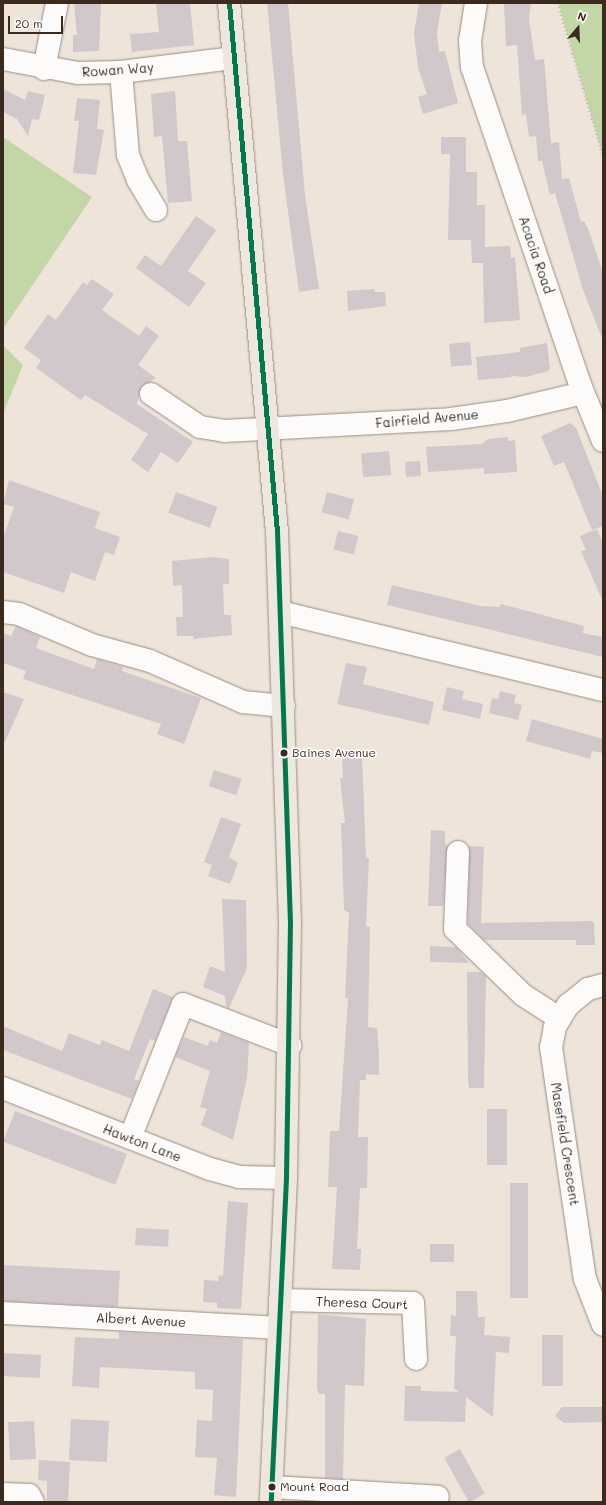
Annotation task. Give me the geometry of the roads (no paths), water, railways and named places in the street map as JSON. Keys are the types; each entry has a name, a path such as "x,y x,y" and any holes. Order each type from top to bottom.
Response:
{"main road":[{"path":"229,3 269,430 284,706 290,922 290,1045 286,1178 272,1494"}],"street":[{"path":"44,69 57,3"},
{"name":"Acacia Road","path":"476,3 470,41 472,67 583,393 603,441"},
{"name":"Rowan Way","path":"3,59 44,69 121,72 234,58"},
{"path":"121,72 128,155 138,180 156,210"},
{"name":"Fairfield Avenue","path":"152,394 200,427 269,430 478,416 583,393"},
{"path":"3,612 19,614 92,645 150,661 243,702 284,706"},
{"path":"280,612 603,690"},
{"path":"458,852 455,929 523,995 559,1018"},
{"name":"Masefield Crescent","path":"603,985 578,996 559,1018 551,1047 585,1279 603,1325"},
{"path":"130,1138 183,1004 290,1045"},
{"name":"Hawton Lane","path":"3,1088 130,1138 239,1176 286,1178"},
{"name":"Theresa Court","path":"280,1300 414,1303 416,1359"},
{"name":"Albert Avenue","path":"3,1313 279,1328"},
{"path":"3,1494 29,1495 33,1502"},
{"path":"272,1494 438,1496"}],"place":[{"name":"Baines Avenue","path":"284,753"},
{"name":"Mount Road","path":"272,1487"}]}
